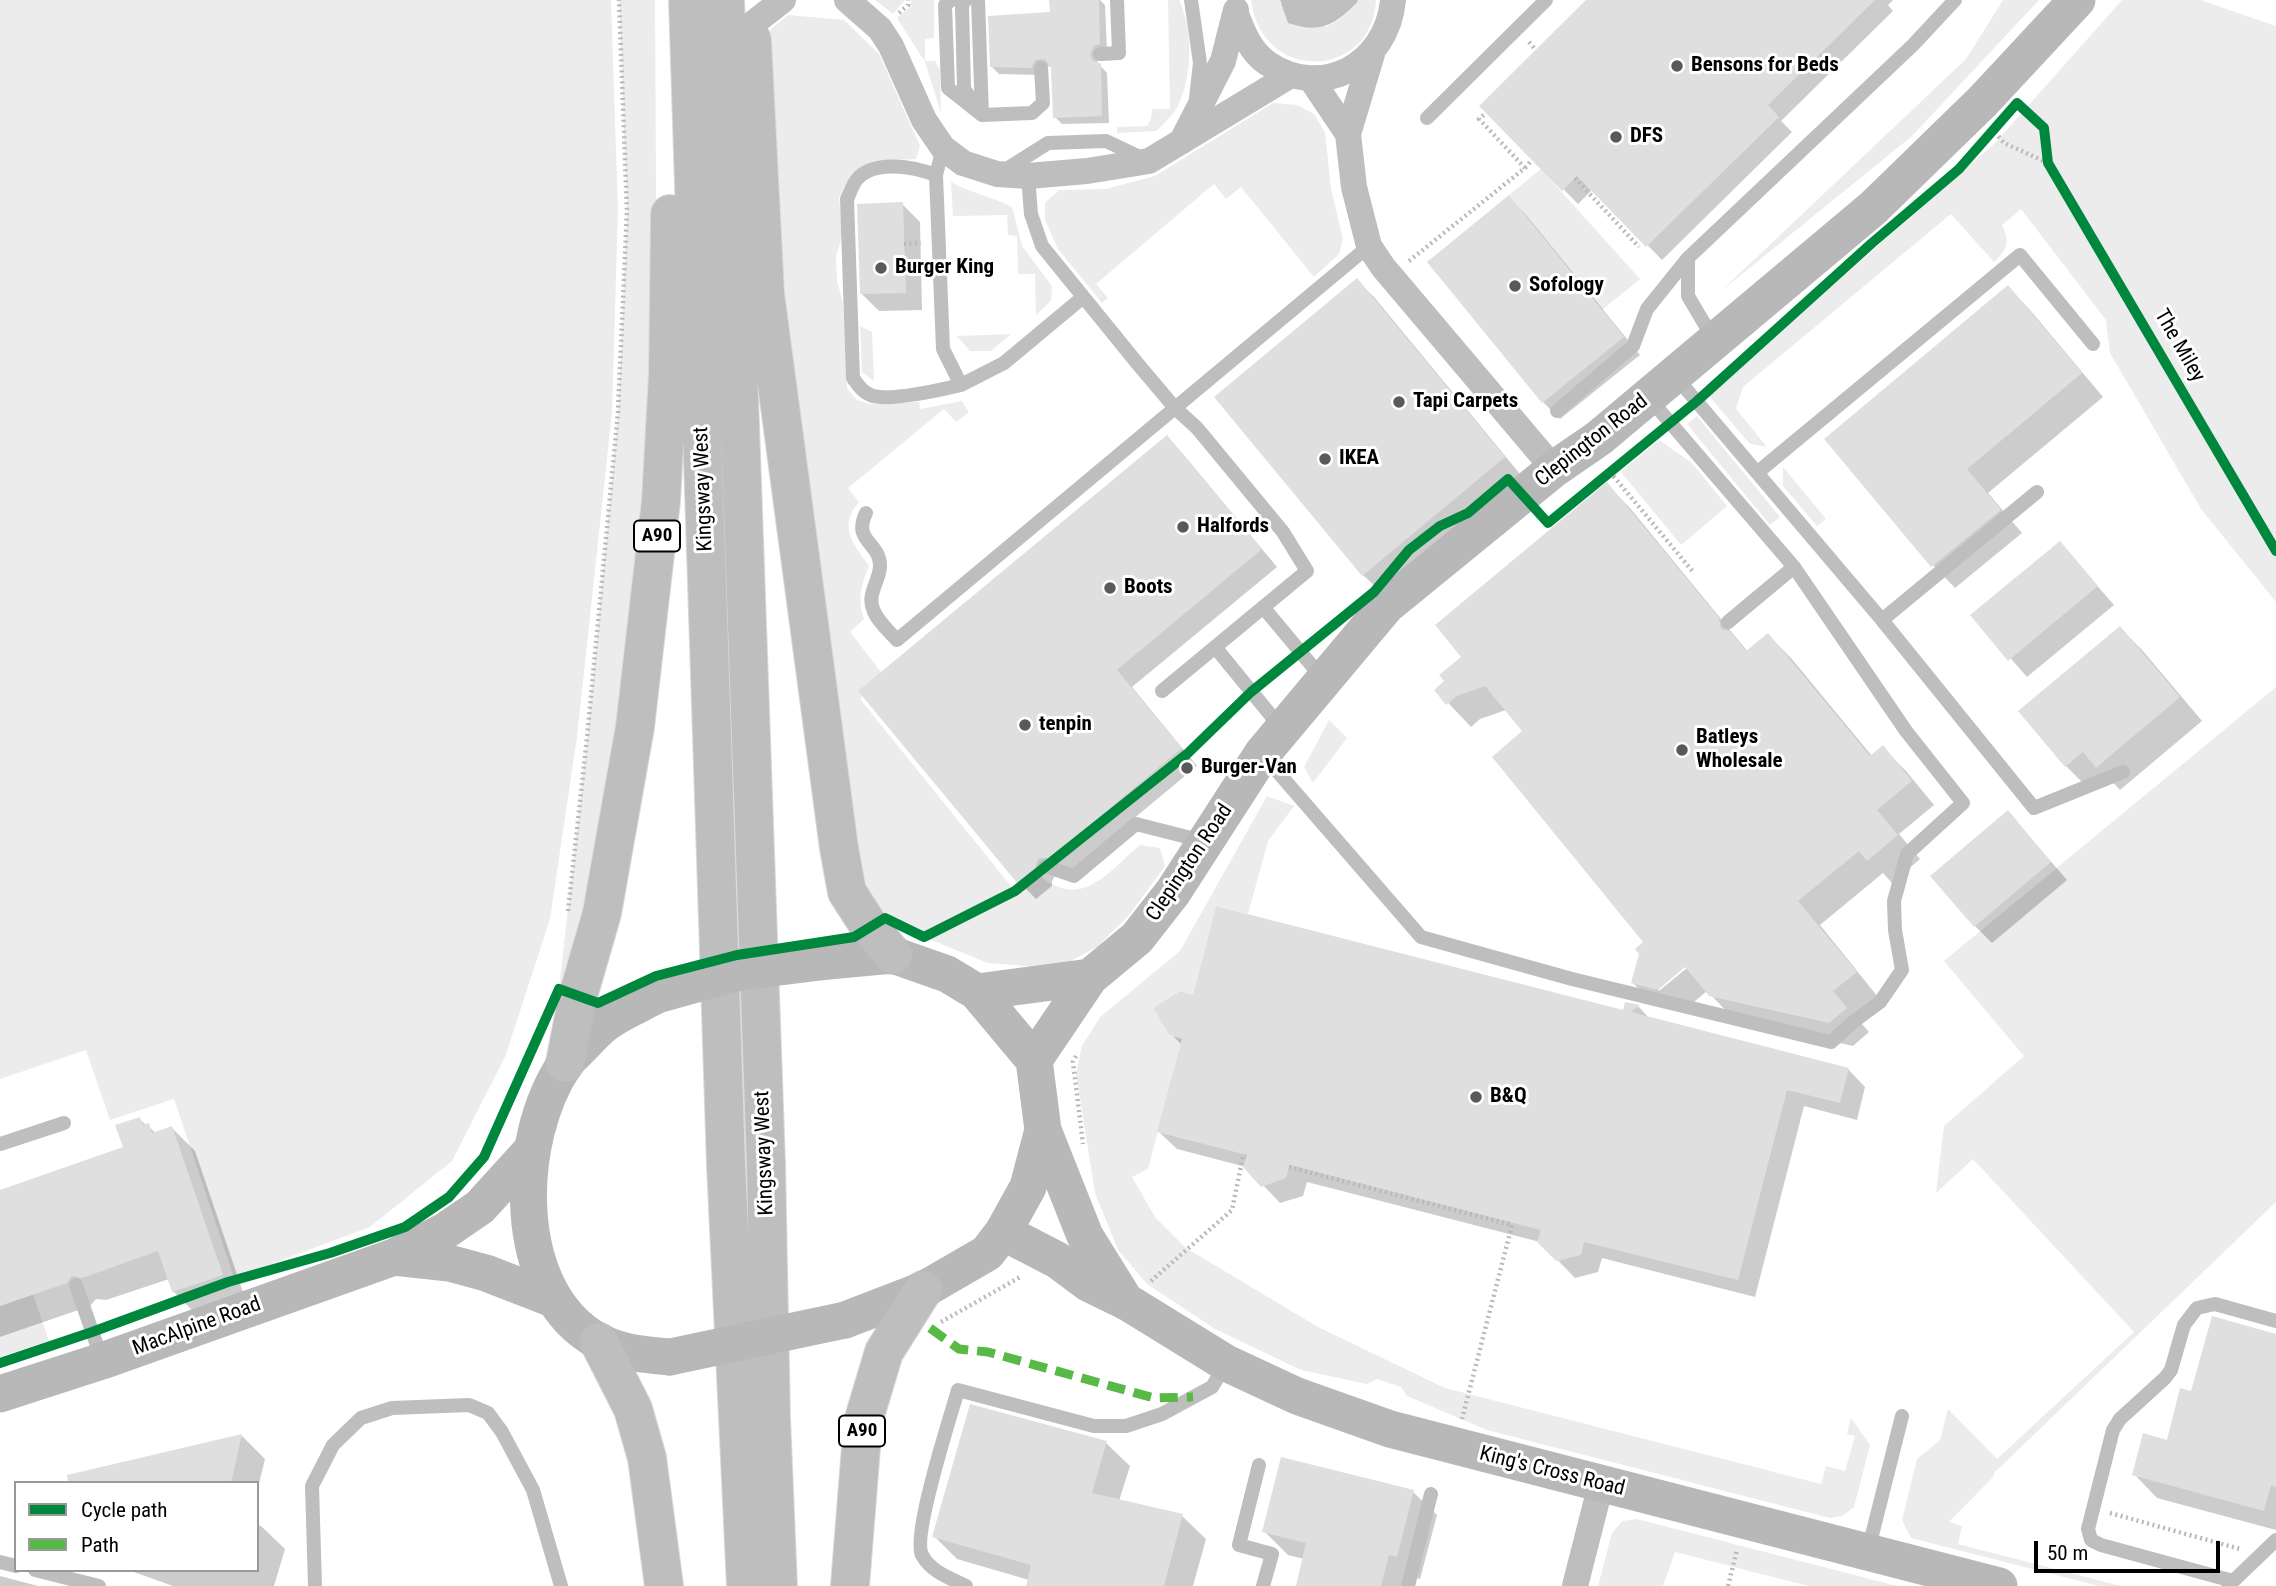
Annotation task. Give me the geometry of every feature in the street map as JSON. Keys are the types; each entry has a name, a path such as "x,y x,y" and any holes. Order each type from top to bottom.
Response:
{"highway":[{"name":"A90","path":"565,1063 578,996 602,913 633,740 661,501 668,374 674,0"},
{"name":"Kingsway West","path":"688,0 726,1151 746,1586"},
{"name":"Kingsway West","path":"742,8 771,1418 778,1586"},
{"path":"742,8 765,294 839,848 847,892 869,926 893,955"},
{"name":"A90","path":"850,1586 863,1422 884,1352 923,1290"},
{"path":"598,1342 633,1409 647,1458 664,1586"}],"main road":[{"name":"Clepington Road","path":"1034,1060 1090,977 1137,937 1173,892 1272,741 1386,606 1554,469 1599,438 1662,387 1873,208 1983,101 2077,0"},
{"path":"1043,1130 1028,1186 1003,1232 987,1252 923,1290 845,1320 670,1357 632,1353 598,1342 575,1325 553,1299 533,1247 528,1197 531,1151 543,1108 565,1063 606,1023 657,995 740,972 893,955 947,974 977,992 1034,1060 1043,1130 1085,1236 1127,1302"},
{"path":"977,992 1090,977"},
{"name":"MacAlpine Road","path":"0,1394 102,1361 394,1257 445,1231 480,1207 531,1151"},
{"name":"King's Cross Road","path":"1003,1232 1057,1260 1088,1283 1127,1302 1226,1363 1297,1396 1390,1429 1474,1452 1999,1586"},
{"name":"MacAlpine Road","path":"394,1257 449,1263 486,1273 553,1299"}],"street":[{"path":"742,8 783,0"},
{"path":"847,0 880,29 924,120 943,148 963,163 998,174 1028,177 1087,171 1149,160 1187,132 1301,77 1344,73 1372,54"},
{"path":"1393,0 1391,17 1384,37 1372,54 1348,134 1354,187 1369,246 1383,267 1554,469"},
{"path":"1187,132 1223,61 1236,7"},
{"path":"1236,7 1246,41 1266,62 1301,77 1348,134"},
{"path":"1575,1586 1601,1484"}],"lane":[{"path":"951,0 945,5 948,88 982,115 1032,113 1042,103 1041,68"},
{"path":"965,0 962,6 964,89 982,115"},
{"path":"978,0 982,115"},
{"path":"1100,54 1119,53 1117,0"},
{"path":"1187,132 1200,63 1191,0"},
{"path":"1427,118 1546,0"},
{"path":"1557,411 1633,346 1647,309 1688,258 1913,44 1955,0"},
{"path":"998,174 1048,143 1106,141 1149,160"},
{"path":"943,148 936,175 943,349 961,385"},
{"path":"936,175 914,167 876,168 857,178 847,199 853,377 861,389 874,396 923,394 961,385 1004,363 1082,298"},
{"path":"1028,177 1031,214 1042,246 1082,298 1175,408 1197,428 1274,522 1307,571 1162,691"},
{"path":"866,513 861,523 862,535 878,554 880,567 873,587 871,606 875,615 897,639 1369,246"},
{"path":"1758,472 2020,255 2093,344"},
{"path":"1688,258 1688,296 1715,341"},
{"path":"1662,387 1758,472 2034,808 2123,772"},
{"path":"1215,647 1272,741 1421,937 1572,979 1831,1042 1880,1002 1902,970 1895,930 1894,901 1907,854 1963,803 1906,731 1794,567 1662,387"},
{"path":"1882,620 2038,492"},
{"path":"1728,622 1794,567"},
{"path":"1263,607 1323,680"},
{"path":"1045,866 1074,876 1136,824 1206,842"},
{"path":"0,1144 64,1123"},
{"path":"76,1285 102,1361"},
{"path":"2276,1321 2215,1304 2197,1308 2184,1325 2171,1370 2120,1419 2113,1430 2088,1529 2091,1540 2101,1545 2231,1584 2276,1540"},
{"path":"966,1586 936,1571 920,1551 920,1533 958,1390 1094,1426 1126,1426 1162,1414 1212,1387 1226,1363"},
{"path":"315,1586 312,1486 333,1444 361,1418 392,1408 469,1405 488,1412 502,1432 533,1490 561,1586"},
{"path":"1867,1552 1902,1416"},
{"path":"1259,1465 1239,1545 1272,1553 1263,1586"},
{"path":"1408,1586 1431,1494"},
{"path":"43,1572 99,1586"}],"path":[{"path":"567,923 618,412 627,211 619,0"},
{"path":"1486,113 1479,119 1525,168"},
{"path":"2001,121 1990,133 2004,143 2047,157 2055,174"},
{"path":"1409,261 1532,160"},
{"path":"1575,178 1639,247"},
{"path":"1600,481 1620,464"},
{"path":"1610,472 1694,573"},
{"path":"1078,1050 1073,1062 1085,1155"},
{"path":"1127,1302 1231,1210 1243,1156 1246,1156"},
{"path":"1289,1167 1512,1225 1461,1423 1479,1429 1474,1452"},
{"path":"930,1328 1002,1286 1057,1260"},
{"path":"2093,1508 2261,1555"},
{"path":"1728,1586 1744,1521"}],"shaded area":[{"path":"0,0 611,0 618,210 612,412 577,737 550,919 505,1057 452,1161 370,1227 234,1278 174,1099 110,1120 86,1050 0,1079"},
{"path":"619,0 655,0 657,375 617,768 566,984 559,989 587,738 618,412 627,211"},
{"path":"875,0 905,0 893,14"},
{"path":"911,0 934,0 934,38 925,39 925,61 935,61 940,70 941,113 925,62 897,18 910,7"},
{"path":"1168,0 1179,0 1189,41 1188,71 1181,99 1173,114 1156,131 1117,133 1117,127 1147,126 1152,109 1170,109"},
{"path":"1251,0 1280,0 1280,3 1326,27 1340,19 1358,0 1376,0 1370,26 1357,45 1338,57 1316,62 1295,58 1275,47 1259,28"},
{"path":"1280,0 1358,0 1334,22 1309,28 1288,23"},
{"path":"2003,0 2039,0 1912,136 1720,292 1966,59"},
{"path":"2122,0 2200,0 2276,26 2276,602 2201,509 2110,353 2106,320 2021,209 2002,225 2006,245 1994,262 1951,214 1743,387 1736,409 1767,447 1750,444 1708,395 1995,143"},
{"path":"788,15 844,20 879,54 920,146 916,159 873,161 852,173 839,197 842,236 836,256 837,281 843,303 847,388 857,400 870,404 919,402 920,409 962,401 969,412 956,422 944,409 848,488 859,502 849,519 850,535 869,566 861,593 864,619 850,632 881,672 860,699 1015,891 1036,873 1052,884 1066,889 1080,889 1104,877 1140,845 1160,848 1165,866 1129,915 1097,947 1063,965 1038,967 988,963 885,918 860,891 767,198 765,55 771,29"},
{"path":"1273,103 1297,105 1314,114 1325,132 1331,189 1343,239 1339,254 1314,277 1241,187 1226,199 1214,184 1096,284 1108,298 1102,303 1058,249 1045,220 1045,203 1059,190 1106,189 1155,176"},
{"path":"1541,169 1640,279 1602,310 1509,195"},
{"path":"951,182 1012,207 1022,246 1052,286 1051,301 1036,315 1035,274 1018,274 1017,236 1008,235 1007,215 953,216"},
{"path":"860,326 872,332 874,381 862,372"},
{"path":"1011,334 991,351 970,351 957,336"},
{"path":"1697,416 1780,517 1770,525 1687,424"},
{"path":"1659,440 1692,463 1727,506 1681,545 1621,472"},
{"path":"1783,467 1826,519 1817,526 1783,486"},
{"path":"2276,687 2276,1202 1994,1473 1949,1522 1962,1526 1958,1544 2121,1586 2099,1586 1911,1538 1902,1520 1917,1459 1940,1440 1948,1409 1997,1459 2134,1332 1973,1159 1936,1193 1944,1126 2024,1056 1944,961"},
{"path":"1329,720 1347,738 1313,783 1304,767"},
{"path":"1267,796 1294,806 1268,841 1248,914 1216,906 1193,995 1180,991 1153,1008 1169,1035 1182,1039 1148,1169 1132,1177 1155,1217 1186,1248 1318,1327 1445,1388 1821,1484 1826,1466 1845,1471 1855,1436 1847,1434 1851,1418 1870,1445 1854,1507 1842,1516 1830,1518 1487,1430 1407,1396 1401,1387 1377,1379 1367,1384 1301,1370 1215,1329 1147,1284 1118,1250 1095,1193 1076,1073 1082,1046 1100,1017 1180,951"},
{"path":"33,1294 49,1341 0,1357 0,1306"},
{"path":"1637,1519 1897,1586 1809,1586 1675,1552 1663,1586 1598,1586 1612,1533 1622,1521"}],"building":[{"path":"1049,0 1099,0 1100,44 1094,46 1090,54 1092,60 1101,64 1102,116 1053,118 1051,68 1045,59 1035,60 1031,68 990,67 988,16 1050,12"},
{"path":"1586,0 1875,0 1768,105 1779,117 1646,247 1577,176 1562,191 1479,106"},
{"name":"Sofology","path":"1509,195 1624,337 1542,403 1427,262"},
{"name":"Burger King","path":"903,202 906,293 860,294 857,204"},
{"path":"1357,278 1505,457 1362,576 1214,397"},
{"path":"2008,285 2082,373 1967,469 2001,510 1931,567 1824,439"},
{"name":"tenpin","path":"1167,435 1262,549 1117,670 1182,748 1050,858 1039,858 1036,869 1018,884 858,691"},
{"name":"Batleys Wholesale","path":"1607,482 1719,618 1721,629 1730,631 1746,651 1768,633 1870,756 1883,745 1912,781 1877,810 1898,835 1867,861 1859,851 1798,901 1857,972 1833,991 1847,1008 1829,1023 1709,996 1685,967 1658,990 1631,983 1639,954 1635,949 1643,942 1492,757 1522,731 1485,686 1457,696 1446,705 1434,690 1444,681 1439,675 1461,657 1435,625"},
{"path":"2060,541 2098,586 2008,661 1970,615"},
{"path":"2120,626 2180,697 2096,768 2083,752 2065,767 2018,711"},
{"path":"2008,810 2051,862 1974,927 1930,876"},
{"name":"B&Q","path":"1216,906 1623,1010 1625,1002 1640,1005 1631,1012 1849,1068 1840,1103 1787,1090 1738,1280 1584,1242 1581,1255 1556,1261 1537,1242 1541,1230 1290,1165 1286,1178 1261,1187 1243,1167 1247,1155 1157,1132 1182,1039 1169,1035 1153,1008 1180,991 1193,995"},
{"path":"140,1117 143,1125 149,1123 152,1133 172,1126 223,1275 172,1292 158,1251 82,1278 72,1276 67,1283 0,1306 0,1190 123,1147 115,1125"},
{"path":"2212,1316 2276,1334 2276,1487 2271,1485 2264,1511 2132,1475 2143,1433 2167,1440 2180,1388 2191,1391"},
{"path":"970,1404 1107,1441 1092,1493 1183,1514 1164,1586 1026,1586 1031,1565 932,1537"},
{"path":"242,1434 231,1481 68,1481 67,1475"},
{"path":"1281,1457 1414,1490 1397,1557 1389,1555 1381,1586 1296,1586 1306,1543 1262,1532"}],"marked path":[{"path":"930,1328 959,1349 988,1352 1154,1398 1193,1397"}],"cycle path":[{"name":"The Miley","path":"0,1363 228,1282 330,1253 405,1227 449,1197 484,1157 559,989 598,1003 656,976 737,955 854,937 885,918 924,937 1015,891 1187,754 1251,692 1374,592 1409,550 1440,526 1468,513 1508,479 1548,523 1697,401 1872,243 1959,169 2017,103 2044,128 2048,163 2276,551"}],"place":[{"name":"Bensons for Beds","path":"1677,66"},
{"name":"DFS","path":"1616,137"},
{"name":"Burger King","path":"881,268"},
{"name":"Sofology","path":"1515,286"},
{"name":"Tapi Carpets","path":"1399,402"},
{"name":"IKEA","path":"1325,459"},
{"name":"Halfords","path":"1183,527"},
{"name":"Boots","path":"1110,588"},
{"name":"tenpin","path":"1025,725"},
{"name":"Batleys Wholesale","path":"1682,750"},
{"name":"Burger-Van","path":"1187,768"},
{"name":"B&Q","path":"1476,1097"}]}
